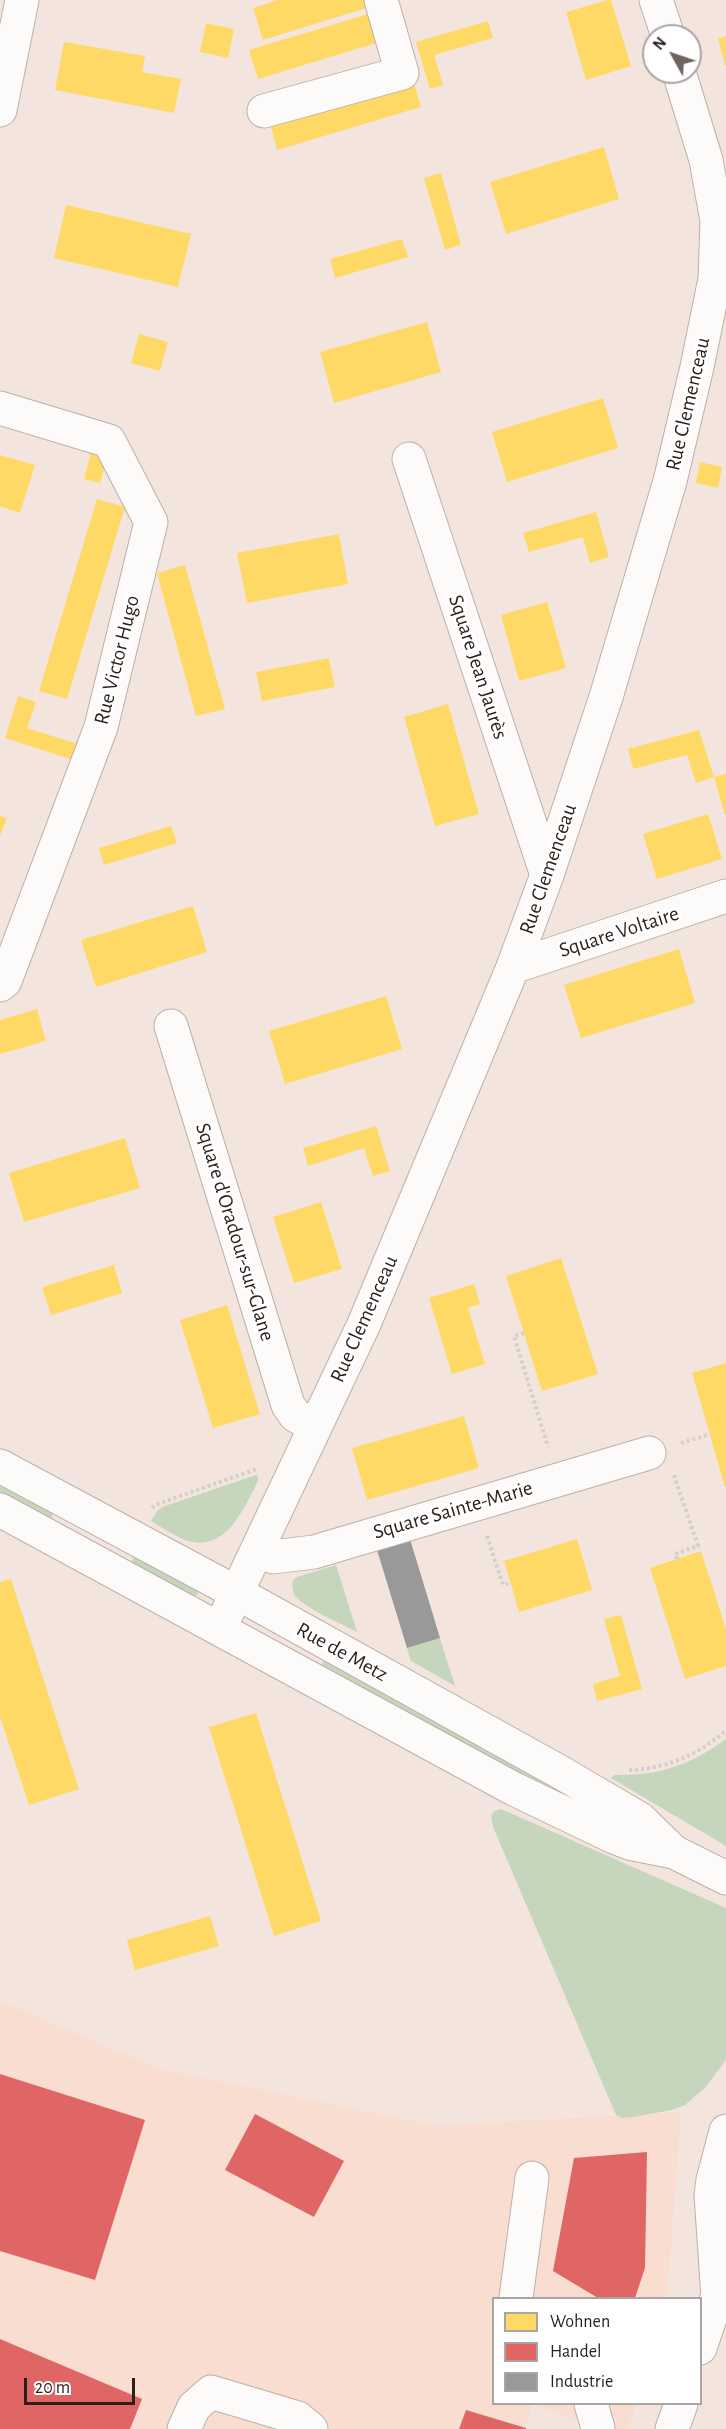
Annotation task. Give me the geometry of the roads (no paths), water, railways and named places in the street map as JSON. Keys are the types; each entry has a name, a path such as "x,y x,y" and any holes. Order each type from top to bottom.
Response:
{"street":[{"path":"0,110 22,0"},
{"path":"264,111 402,73 381,0"},
{"path":"657,0 664,24"},
{"name":"Rue Clemenceau","path":"220,1628 368,1314 513,967 547,875 606,697 660,516 712,363 717,221 706,160 683,84"},
{"name":"Rue Victor Hugo","path":"0,408 109,441 151,522 101,727 5,981 0,985"},
{"name":"Square Jean Jaurès","path":"409,459 547,875"},
{"name":"Square Voltaire","path":"513,967 726,896"},
{"name":"Square d'Oradour-sur-Glane","path":"171,1026 288,1405 295,1415 315,1427"},
{"name":"Square Sainte-Marie","path":"258,1549 273,1557 314,1552 649,1453"},
{"name":"Rue de Metz","path":"0,1466 237,1593 560,1772 640,1819 674,1852"},
{"path":"59,1541 77,1507"},
{"name":"Rue de Metz","path":"0,1510 514,1789 629,1843 674,1852 726,1878"},
{"path":"298,1671 317,1638"},
{"path":"702,2342 722,2284 711,2195 726,2131"},
{"path":"516,2297 532,2178"},
{"path":"184,2429 194,2407 212,2392 298,2418 311,2429"},
{"path":"592,2405 598,2428"},
{"path":"672,2429 680,2405"}]}
